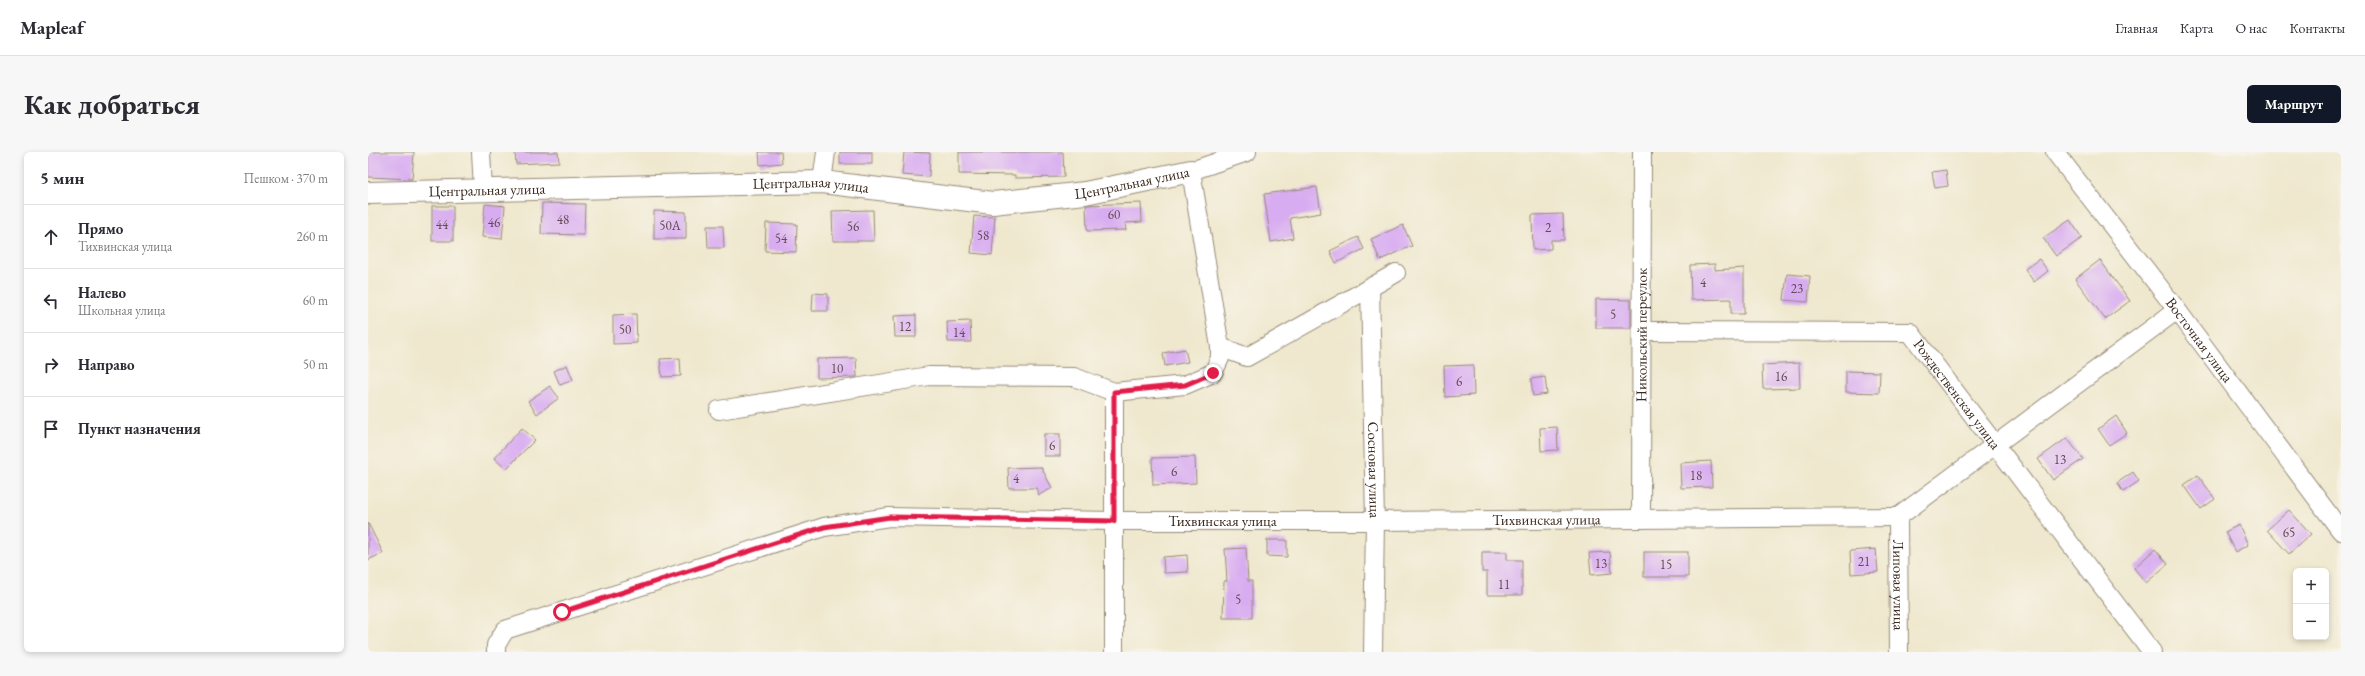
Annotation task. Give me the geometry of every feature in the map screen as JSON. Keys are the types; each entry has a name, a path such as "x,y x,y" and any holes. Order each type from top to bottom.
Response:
{"street":[{"path":"481,152 483,190"},
{"path":"822,182 826,152"},
{"name":"Центральная улица","path":"368,193 822,182 993,203 1085,193 1191,171 1247,152"},
{"name":"Никольский переулок","path":"1642,152 1642,519"},
{"name":"Восточная улица","path":"2055,152 2177,310 2341,531"},
{"path":"718,410 929,376 1074,377 1114,392 1185,385 1213,373 1220,358 1220,347 1191,171"},
{"path":"1220,347 1247,357 1396,272"},
{"name":"Сосновая улица","path":"1370,287 1375,521 1373,652"},
{"path":"1898,517 2177,310"},
{"name":"Рождественская улица","path":"1642,332 1910,332 2152,652"},
{"path":"1114,392 1114,652"},
{"name":"Тихвинская улица","path":"496,652 496,645 505,630 824,527 890,517 1114,521 1375,521 1898,517"},
{"name":"Липовая улица","path":"1898,517 1899,652"}],"building":[{"path":"368,152 414,152 412,179 368,177"},
{"path":"515,152 558,152 559,162 516,164"},
{"path":"759,152 781,152 782,163 760,165"},
{"path":"840,152 872,152 872,164 840,164"},
{"path":"904,152 930,153 929,177 902,175"},
{"path":"959,152 1063,152 1064,177 1015,178 1015,175 959,174"},
{"path":"1946,170 1948,186 1935,188 1932,172"},
{"path":"1317,187 1321,213 1290,218 1293,238 1271,242 1264,194"},
{"path":"542,203 585,204 584,235 541,234"},
{"path":"1141,203 1142,222 1125,223 1126,230 1087,231 1086,205"},
{"path":"485,204 505,206 502,239 482,237"},
{"path":"432,206 453,206 453,241 432,241"},
{"path":"873,210 874,241 833,241 832,211"},
{"path":"654,211 686,212 686,239 654,239"},
{"path":"1563,214 1564,240 1551,240 1551,249 1533,250 1532,215"},
{"path":"974,216 995,217 992,255 971,253"},
{"path":"2070,220 2082,238 2056,256 2043,238"},
{"path":"766,223 797,224 796,252 765,251"},
{"path":"1403,225 1412,246 1380,260 1371,239"},
{"path":"707,226 723,226 724,248 708,248"},
{"path":"1358,237 1364,249 1336,263 1330,251"},
{"path":"2039,259 2048,271 2034,282 2025,269"},
{"path":"2100,260 2130,301 2105,319 2075,279"},
{"path":"1715,264 1715,270 1744,268 1744,314 1731,314 1731,299 1691,300 1690,265"},
{"path":"1787,274 1810,276 1808,302 1784,300"},
{"path":"813,293 828,294 828,311 812,311"},
{"path":"1596,299 1631,300 1631,328 1596,328"},
{"path":"636,314 637,343 613,344 613,315"},
{"path":"916,315 916,337 895,337 894,316"},
{"path":"970,321 971,342 948,342 947,322"},
{"path":"1185,349 1188,362 1165,366 1163,353"},
{"path":"680,358 681,376 662,377 660,359"},
{"path":"856,358 857,377 817,378 817,359"},
{"path":"1799,363 1800,388 1763,389 1762,365"},
{"path":"567,365 573,380 560,385 554,371"},
{"path":"1473,365 1474,395 1445,397 1444,366"},
{"path":"1846,371 1880,372 1879,393 1846,392"},
{"path":"1545,377 1547,394 1533,396 1531,379"},
{"path":"550,386 559,398 537,414 528,401"},
{"path":"2116,416 2127,433 2109,445 2098,429"},
{"path":"1557,427 1558,450 1541,451 1540,428"},
{"path":"522,428 535,440 506,469 494,458"},
{"path":"1044,434 1060,434 1060,456 1044,456"},
{"path":"2067,438 2083,459 2053,480 2038,459"},
{"path":"1195,457 1196,483 1153,485 1152,458"},
{"path":"1711,461 1712,487 1681,488 1680,463"},
{"path":"1041,467 1052,488 1039,495 1036,488 1009,488 1008,468"},
{"path":"2133,472 2139,481 2123,492 2117,483"},
{"path":"2198,475 2215,499 2201,509 2184,485"},
{"path":"2289,510 2311,534 2289,554 2267,530"},
{"path":"368,523 383,553 368,560"},
{"path":"2239,525 2248,545 2235,552 2225,532"},
{"path":"1267,540 1287,540 1287,557 1267,556"},
{"path":"1246,548 1248,581 1252,581 1252,618 1223,618 1224,581 1227,581 1225,549"},
{"path":"1876,549 1878,572 1851,574 1850,551"},
{"path":"2155,549 2168,564 2146,583 2134,568"},
{"path":"1482,552 1507,552 1507,560 1522,560 1522,595 1487,595 1487,572 1482,572"},
{"path":"1610,552 1612,573 1591,575 1589,553"},
{"path":"1644,552 1688,552 1688,577 1644,577"},
{"path":"1187,555 1188,572 1164,573 1163,557"}],"route":[{"path":"562,612 824,527 890,517 1114,521 1114,392 1185,385 1213,373"}]}
